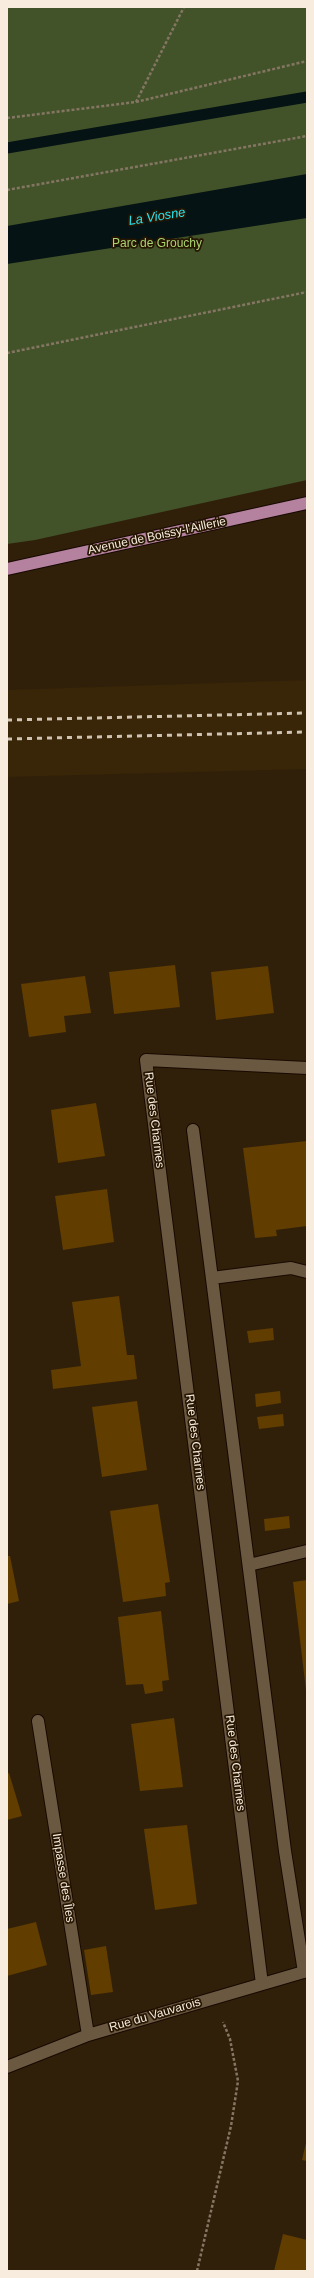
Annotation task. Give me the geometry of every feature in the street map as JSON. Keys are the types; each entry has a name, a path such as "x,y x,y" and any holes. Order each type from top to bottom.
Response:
{"main road":[{"name":"Avenue de Boissy-l'Aillerie","path":"7,569 307,503"}],"street":[{"name":"Rue des Charmes","path":"262,1984 146,1060 307,1068"},
{"path":"193,1130 285,1851 306,1972"},
{"path":"212,1278 291,1268 307,1272"},
{"path":"249,1565 307,1551"},
{"name":"Impasse des Îles","path":"38,1721 88,2035"},
{"name":"Rue du Vauvarois","path":"7,2067 88,2035 306,1972"}],"path":[{"path":"136,102 184,7"},
{"path":"7,118 136,102 307,62"},
{"path":"7,190 307,136"},
{"path":"7,353 307,292"},
{"path":"197,2271 231,2126 238,2081 230,2039 213,1998"}],"shaded area":[{"path":"307,680 307,769 7,777 7,690"}],"green space":[{"name":"Parc de Grouchy","path":"7,7 307,7 307,480 35,540 7,544"}],"water":[{"name":"La Viosne","path":"307,174 307,218 7,264 7,226"}],"building":[{"path":"175,965 180,1007 114,1014 109,972"},
{"path":"268,966 274,1013 216,1020 211,972"},
{"path":"85,976 91,1013 64,1016 66,1032 29,1037 21,984"},
{"path":"96,1103 105,1156 58,1163 51,1110"},
{"path":"307,1141 307,1226 276,1230 277,1236 255,1238 243,1148"},
{"path":"107,1189 114,1242 63,1250 55,1196"},
{"path":"119,1296 127,1355 134,1355 137,1379 53,1389 51,1370 81,1366 72,1302"},
{"path":"273,1328 274,1340 249,1343 247,1331"},
{"path":"280,1391 281,1403 256,1407 255,1394"},
{"path":"137,1401 147,1470 102,1477 92,1407"},
{"path":"283,1414 284,1426 259,1429 257,1417"},
{"path":"158,1504 170,1582 165,1583 166,1596 123,1602 110,1511"},
{"path":"289,1516 290,1528 265,1531 264,1519"},
{"path":"7,1556 10,1556 19,1601 7,1604"},
{"path":"307,1580 307,1690 306,1690 293,1582"},
{"path":"161,1611 169,1680 162,1681 163,1691 145,1694 143,1684 126,1685 118,1617"},
{"path":"174,1718 183,1787 140,1791 131,1724"},
{"path":"9,1773 22,1816 7,1820 7,1774"},
{"path":"187,1825 197,1904 155,1910 144,1829"},
{"path":"36,1922 47,1965 7,1976 7,1929"},
{"path":"106,1946 113,1992 91,1995 84,1950"},
{"path":"307,2143 307,2161 302,2160"},
{"path":"283,2234 307,2240 307,2271 274,2271"}],"waterway":[{"path":"7,148 307,97"}],"railway":[{"path":"7,720 307,713"},
{"path":"7,739 307,732"}]}
